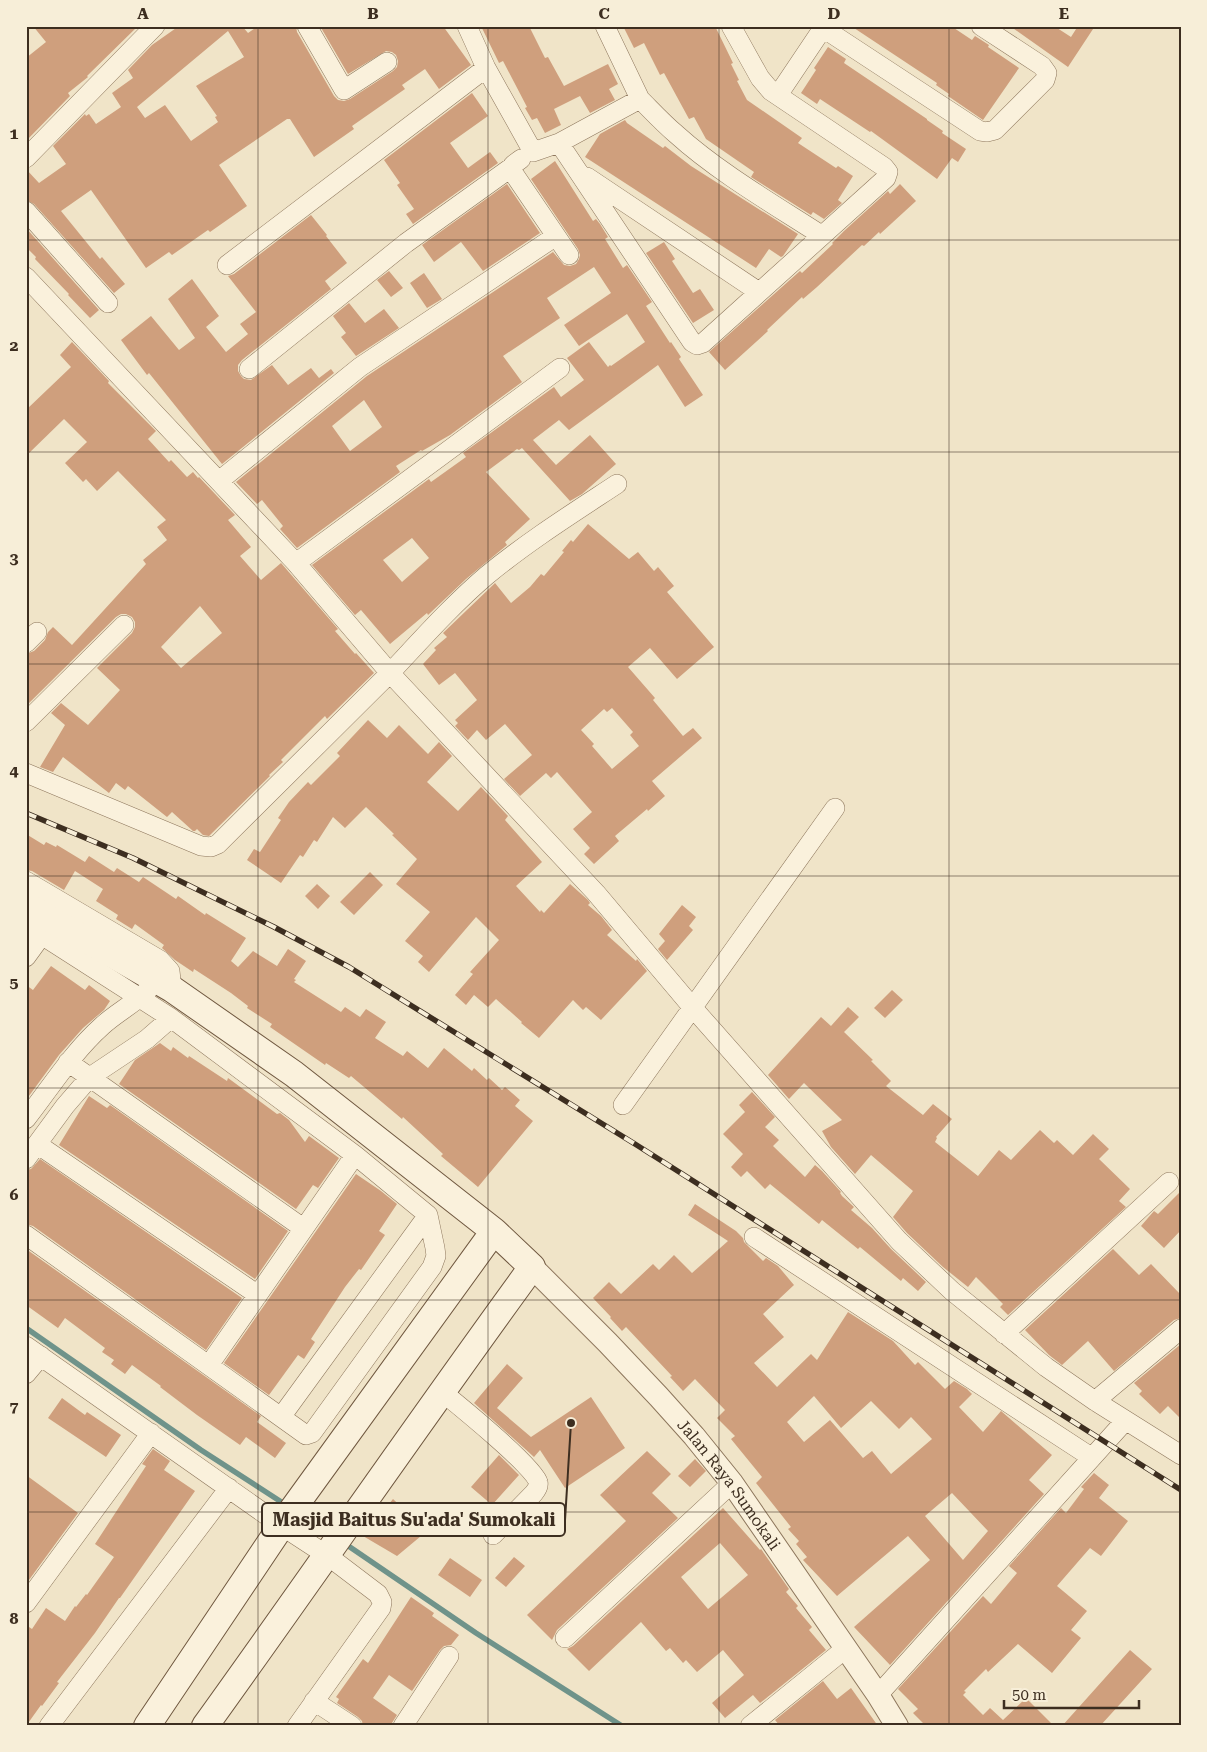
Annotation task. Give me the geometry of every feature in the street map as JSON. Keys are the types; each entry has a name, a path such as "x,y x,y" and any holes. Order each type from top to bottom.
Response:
{"main road":[{"path":"30,924 158,980 294,1074 494,1231 532,1267 441,1391 205,1726"},
{"path":"147,1726 307,1489 494,1231"}],"street":[{"path":"26,158 154,26"},
{"path":"307,26 344,90 387,62"},
{"path":"467,26 486,68 533,152"},
{"path":"604,26 640,99 676,134 717,166 821,235"},
{"path":"559,143 692,342 697,345 703,343 886,178 888,172 884,167 771,91 760,78 731,26"},
{"path":"778,95 821,27 980,131 995,130 1045,80 1047,72 1042,66 981,26"},
{"path":"227,264 486,68"},
{"path":"249,369 406,243 512,167 514,163 533,152 559,143 640,99"},
{"path":"512,167 512,171 569,255"},
{"path":"579,171 759,292"},
{"path":"26,211 108,303"},
{"path":"219,481 360,366 556,236"},
{"path":"26,277 296,563 390,673 596,892 693,1008 899,1241 952,1291 1046,1367 1094,1401 1181,1455"},
{"path":"296,563 560,368"},
{"path":"26,773 201,846 214,847 390,673 445,614 486,576 552,527 617,484"},
{"path":"26,722 124,625"},
{"path":"623,1105 835,808"},
{"path":"26,881 160,960 170,971 139,999 103,1025 68,1062 26,1119"},
{"path":"26,957 30,924 139,999 171,1018 355,1155 428,1215 436,1256 432,1267 312,1433 306,1435 26,1235"},
{"path":"171,1018 148,1039 90,1077 65,1106 32,1152 258,1294"},
{"path":"68,1062 302,1228"},
{"path":"209,1365 302,1228 355,1155"},
{"path":"412,1202 428,1180"},
{"path":"1004,1334 1169,1182"},
{"path":"281,1417 428,1215"},
{"path":"754,1237 1090,1457"},
{"name":"Jalan Raya Sumokali","path":"532,1267 659,1397 732,1483 878,1695 897,1726"},
{"path":"1094,1401 1181,1329"},
{"path":"26,1374 34,1351 228,1488 287,1518 338,1539 381,1598 382,1605 297,1726"},
{"path":"441,1391 526,1465 538,1482 534,1493 493,1535"},
{"path":"878,1695 1125,1420"},
{"path":"26,1603 151,1433"},
{"path":"565,1638 732,1483"},
{"path":"50,1726 228,1488"},
{"path":"750,1726 845,1649"},
{"path":"403,1726 449,1656"},
{"path":"314,1701 352,1726"}],"building":[{"path":"33,26 138,26 88,77 68,93 70,96 26,141 26,58 46,42"},
{"path":"179,26 242,26 248,33 258,26 296,26 297,32 334,96 338,100 344,101 393,71 397,67 398,61 396,55 386,51 348,74 320,26 443,26 471,65 439,89 425,69 402,85 405,89 352,126 354,129 314,157 290,119 287,119 219,165 247,206 210,232 208,230 172,255 169,252 146,268 91,190 61,211 100,259 102,257 125,284 114,293 34,204 26,200 26,169 39,183 66,164 53,146 85,114 86,116 89,114 96,124 121,107 112,93 133,78 128,70 152,45","holes":["228,31 244,57 196,86 217,116 215,117 218,122 191,141 165,105 145,118 137,107"]},
{"path":"481,26 529,26 545,58 548,57 564,86 608,64 618,84 609,89 615,100 590,113 580,96 554,109 561,125 545,133 537,118 532,120 503,61 499,63"},
{"path":"623,26 715,26 733,63 731,64 739,80 737,81 747,100 802,138 798,143 836,168 838,166 853,176 838,200 842,203 824,219 813,212 811,215 751,177 754,172 706,139 694,117 689,119 664,73 660,75 644,43 634,48"},
{"path":"851,26 951,26 972,40 975,36 1019,68 983,120 948,96 949,94 936,85 937,83"},
{"path":"1010,26 1054,26 1071,37 1078,26 1095,26 1068,67"},
{"path":"828,47 846,59 844,63 927,119 943,131 942,133 966,149 958,162 952,158 937,179 871,131 820,99 817,104 801,93"},
{"path":"472,93 488,116 450,143 468,168 490,152 498,163 413,224 406,214 414,209 397,185 400,183 384,160"},
{"path":"625,120 663,148 665,146 691,166 798,234 783,256 781,257 769,249 756,268 585,157 600,134"},
{"path":"555,161 593,221 596,219 600,224 608,237 605,239 623,268 627,265 652,302 646,306 681,357 679,359 703,395 685,407 658,365 569,430 559,420 533,440 556,465 590,435 616,464 582,494 570,501 522,448 517,449 486,472 530,519 505,542 507,545 466,579 428,615 427,613 390,644 361,610 355,615 312,565 429,479 431,482 466,457 463,453 554,387 561,397 584,380 567,358 589,342 608,367 645,342 627,314 579,346 564,325 611,293 594,267 547,298 560,318 503,356 522,382 450,435 396,466 400,472 297,548 280,529 283,526 262,500 257,504 236,482 367,376 553,252 564,265 576,264 580,255 578,249 531,179","holes":["364,400 382,427 350,451 332,426","412,538 429,558 402,582 383,560"]},
{"path":"507,184 540,233 483,271 461,242 434,262 422,245"},
{"path":"900,184 916,201 880,234 879,232 864,246 862,245 803,299 802,297 725,370 709,352 800,271 802,273 888,191 890,194"},
{"path":"311,215 347,263 325,281 331,289 242,360 238,365 238,371 244,379 251,380 272,365 288,385 311,368 319,378 331,369 334,373 222,464 149,373 147,375 121,340 151,316 179,350 195,338 168,299 192,279 219,316 206,327 226,352 248,334 240,324 256,312 228,276 234,274"},
{"path":"26,228 99,310 90,318 26,247"},
{"path":"664,242 675,259 672,261 693,293 700,289 714,310 693,323 646,253"},
{"path":"389,271 403,288 391,297 377,280"},
{"path":"424,273 442,299 427,308 410,283"},
{"path":"349,303 365,323 384,309 399,328 356,356 341,337 346,333 333,316"},
{"path":"72,342 109,381 108,383 156,431 148,439 169,462 171,460 187,477 193,472 235,515 228,520 251,547 240,556 261,580 281,563 338,629 335,631 374,673 327,719 325,716 281,760 283,762 270,776 209,836 203,835 197,829 193,831 172,812 167,817 128,786 125,790 116,783 109,793 63,757 53,772 40,767 65,725 51,713 61,703 88,725 120,690 97,668 132,633 135,622 132,617 126,614 116,617 26,706 26,654 34,651 45,640 48,632 53,627 72,645 146,564 143,560 167,540 157,527 166,520 118,471 97,491 86,479 83,482 65,463 87,442 64,419 26,456 26,410 71,367 60,355","holes":["200,606 222,633 181,668 161,647"]},
{"path":"588,524 629,559 638,552 654,571 658,567 674,586 667,592 714,647 677,679 650,648 628,667 655,698 653,700 683,736 693,728 702,738 652,781 665,796 615,836 619,841 594,864 584,854 590,848 573,829 592,812 557,772 551,778 546,773 520,796 504,779 532,755 505,724 486,740 477,730 468,740 455,726 458,723 455,720 477,700 455,673 439,685 423,664 436,650 434,648 447,637 443,633 495,583 511,603 530,587 541,574 544,576 564,552 562,551 571,540 573,542","holes":["612,708 633,732 630,735 639,746 612,769 581,730 604,709 607,712"]},
{"path":"368,720 387,738 399,725 428,754 439,742 452,756 427,782 458,811 481,787 508,816 505,820 542,862 516,886 540,912 541,910 544,913 570,884 588,900 590,903 588,905 601,916 612,930 607,935 636,961 637,959 647,971 601,1020 586,1007 583,1010 573,1000 539,1038 496,999 488,1007 474,995 466,1005 455,995 473,974 470,972 499,940 476,917 429,972 418,962 423,956 405,941 430,912 396,884 417,859 366,807 345,828 333,817 317,842 314,840 303,857 300,855 281,883 247,860 254,849 260,852 281,820 278,818 289,802 308,782 311,785 340,756 337,753"},
{"path":"26,834 44,845 46,842 56,847 57,845 85,862 89,856 114,872 117,868 139,882 143,877 176,899 178,896 205,915 206,913 246,938 231,961 238,967 253,951 277,966 288,949 306,961 294,982 341,1012 345,1007 360,1017 366,1009 386,1022 375,1038 403,1056 407,1051 428,1068 444,1048 472,1071 474,1068 502,1090 505,1087 520,1100 515,1106 533,1121 478,1187 441,1156 443,1154 403,1117 402,1119 351,1076 349,1078 326,1063 325,1065 270,1027 272,1024 247,1008 248,1006 231,993 194,969 193,972 175,960 162,948 164,945 135,924 132,929 116,919 118,915 96,901 103,889 75,871 64,890 32,871 26,870"},
{"path":"370,872 383,885 354,915 340,902"},
{"path":"317,884 330,896 318,909 305,896"},
{"path":"682,905 696,917 689,926 693,930 667,960 658,949 665,941 659,934"},
{"path":"51,966 85,990 89,985 110,1001 104,1010 83,1028 59,1055 26,1100 26,985 33,990"},
{"path":"892,990 903,1000 885,1018 874,1008"},
{"path":"848,1007 859,1017 844,1032 873,1060 871,1061 891,1081 886,1086 923,1115 933,1104 952,1119 936,1137 935,1142 978,1176 999,1150 1011,1160 1040,1130 1054,1143 1057,1140 1073,1155 1093,1134 1109,1149 1099,1159 1130,1189 1119,1201 1126,1207 1008,1315 1000,1307 1003,1304 976,1277 968,1287 943,1267 893,1217 913,1191 871,1155 855,1174 831,1147 822,1131 842,1120 804,1083 789,1099 768,1075 821,1017 831,1026"},
{"path":"160,1043 171,1051 173,1047 188,1058 189,1056 227,1081 228,1078 277,1114 280,1113 289,1120 305,1142 309,1136 339,1158 318,1188 313,1185 296,1209 119,1084 135,1060"},
{"path":"752,1092 775,1117 765,1127 779,1140 773,1146 805,1177 815,1165 822,1171 841,1192 842,1196 854,1207 851,1210 872,1228 926,1282 918,1291 903,1278 901,1281 860,1247 858,1249 822,1220 819,1224 770,1184 765,1189 747,1171 741,1177 731,1167 743,1154 723,1134 745,1112 739,1105"},
{"path":"89,1096 107,1108 110,1105 288,1231 255,1279 59,1145"},
{"path":"40,1159 242,1298 206,1350 33,1226 26,1224 26,1170 31,1169"},
{"path":"356,1174 397,1204 379,1231 385,1235 361,1270 359,1269 345,1287 311,1339 315,1342 304,1359 298,1355 269,1395 224,1363"},
{"path":"1181,1191 1181,1230 1164,1248 1141,1226 1154,1211 1158,1214"},
{"path":"695,1204 736,1231 763,1261 766,1258 778,1266 794,1285 763,1314 784,1337 754,1363 777,1387 811,1354 817,1360 848,1312 893,1341 915,1365 918,1362 945,1389 954,1381 967,1389 972,1394 959,1407 983,1432 1001,1411 1052,1455 1029,1480 1044,1494 890,1665 854,1627 930,1560 908,1536 837,1596 803,1560 807,1557 796,1544 799,1541 788,1529 791,1527 756,1483 762,1477 731,1439 735,1436 717,1418 725,1410 695,1379 683,1391 670,1377 672,1376 626,1327 622,1331 593,1298 609,1282 621,1294 653,1264 659,1270 674,1255 692,1273 728,1241 688,1215","holes":["814,1396 841,1428 871,1401 899,1429 911,1417 932,1439 891,1474 872,1451 863,1458 830,1420 804,1442 787,1422","952,1493 988,1531 963,1560 925,1516"]},
{"path":"26,1249 261,1416 257,1422 286,1443 275,1458 246,1437 240,1445 132,1365 125,1374 111,1364 114,1360 102,1352 105,1348 65,1318 58,1328 26,1305"},
{"path":"1113,1249 1139,1275 1151,1264 1181,1295 1181,1318 1174,1320 1114,1371 1088,1341 1062,1365 1049,1355 1025,1330"},
{"path":"1181,1344 1181,1419 1168,1406 1160,1414 1139,1394 1142,1391 1134,1383"},
{"path":"507,1364 523,1378 497,1408 531,1437 591,1397 625,1448 565,1488 540,1450 534,1457 474,1403"},
{"path":"62,1398 85,1415 87,1412 121,1435 106,1457 48,1418"},
{"path":"153,1449 170,1461 164,1470 195,1491 95,1633 26,1726 26,1625 32,1629 46,1608 65,1621 75,1606 87,1595 114,1557 95,1544 146,1466 142,1464"},
{"path":"647,1451 671,1474 652,1493 678,1518 557,1630 552,1640 527,1615 626,1521 600,1495"},
{"path":"499,1455 519,1475 492,1505 471,1487"},
{"path":"695,1459 706,1471 690,1487 678,1476"},
{"path":"1094,1473 1109,1485 1099,1498 1128,1521 1101,1556 1090,1548 1057,1586 1087,1611 1071,1630 1081,1638 1052,1673 1018,1644 988,1672 986,1669 964,1691 966,1692 963,1695 983,1715 990,1708 1003,1720 1026,1698 1054,1726 926,1726 913,1713 918,1709 898,1689 983,1596 991,1604 1017,1573 1009,1566 1061,1508 1066,1513 1084,1489 1081,1487"},
{"path":"26,1475 78,1513 26,1584"},
{"path":"393,1499 427,1531 397,1556 363,1536"},
{"path":"723,1508 761,1549 789,1589 786,1592 798,1606 796,1608 812,1627 809,1630 826,1650 760,1703 753,1695 725,1718 712,1703 744,1675 723,1650 697,1672 686,1660 683,1663 670,1648 666,1651 641,1622 589,1671 567,1649 573,1646","holes":["720,1543 748,1575 708,1609 681,1577"]},
{"path":"514,1557 525,1566 506,1587 495,1578"},
{"path":"450,1558 482,1580 470,1597 438,1575"},
{"path":"411,1597 434,1613 432,1616 459,1635 451,1645 444,1646 440,1650 412,1691 389,1675 373,1698 397,1715 390,1726 363,1726 362,1721 358,1717 337,1703 339,1699 336,1697 363,1659 368,1663"},
{"path":"1130,1650 1152,1669 1100,1726 1062,1726"},
{"path":"823,1681 837,1699 851,1688 878,1726 780,1726 775,1720"}],"waterway":[{"path":"26,1328 201,1450 286,1505"},
{"path":"298,1513 332,1535"},
{"path":"344,1543 476,1633 622,1726"}],"railway":[{"path":"26,813 133,858 274,927 349,967 635,1144 1181,1490"}],"place":[{"name":"Masjid Baitus Su'ada' Sumokali","path":"571,1423"}]}
